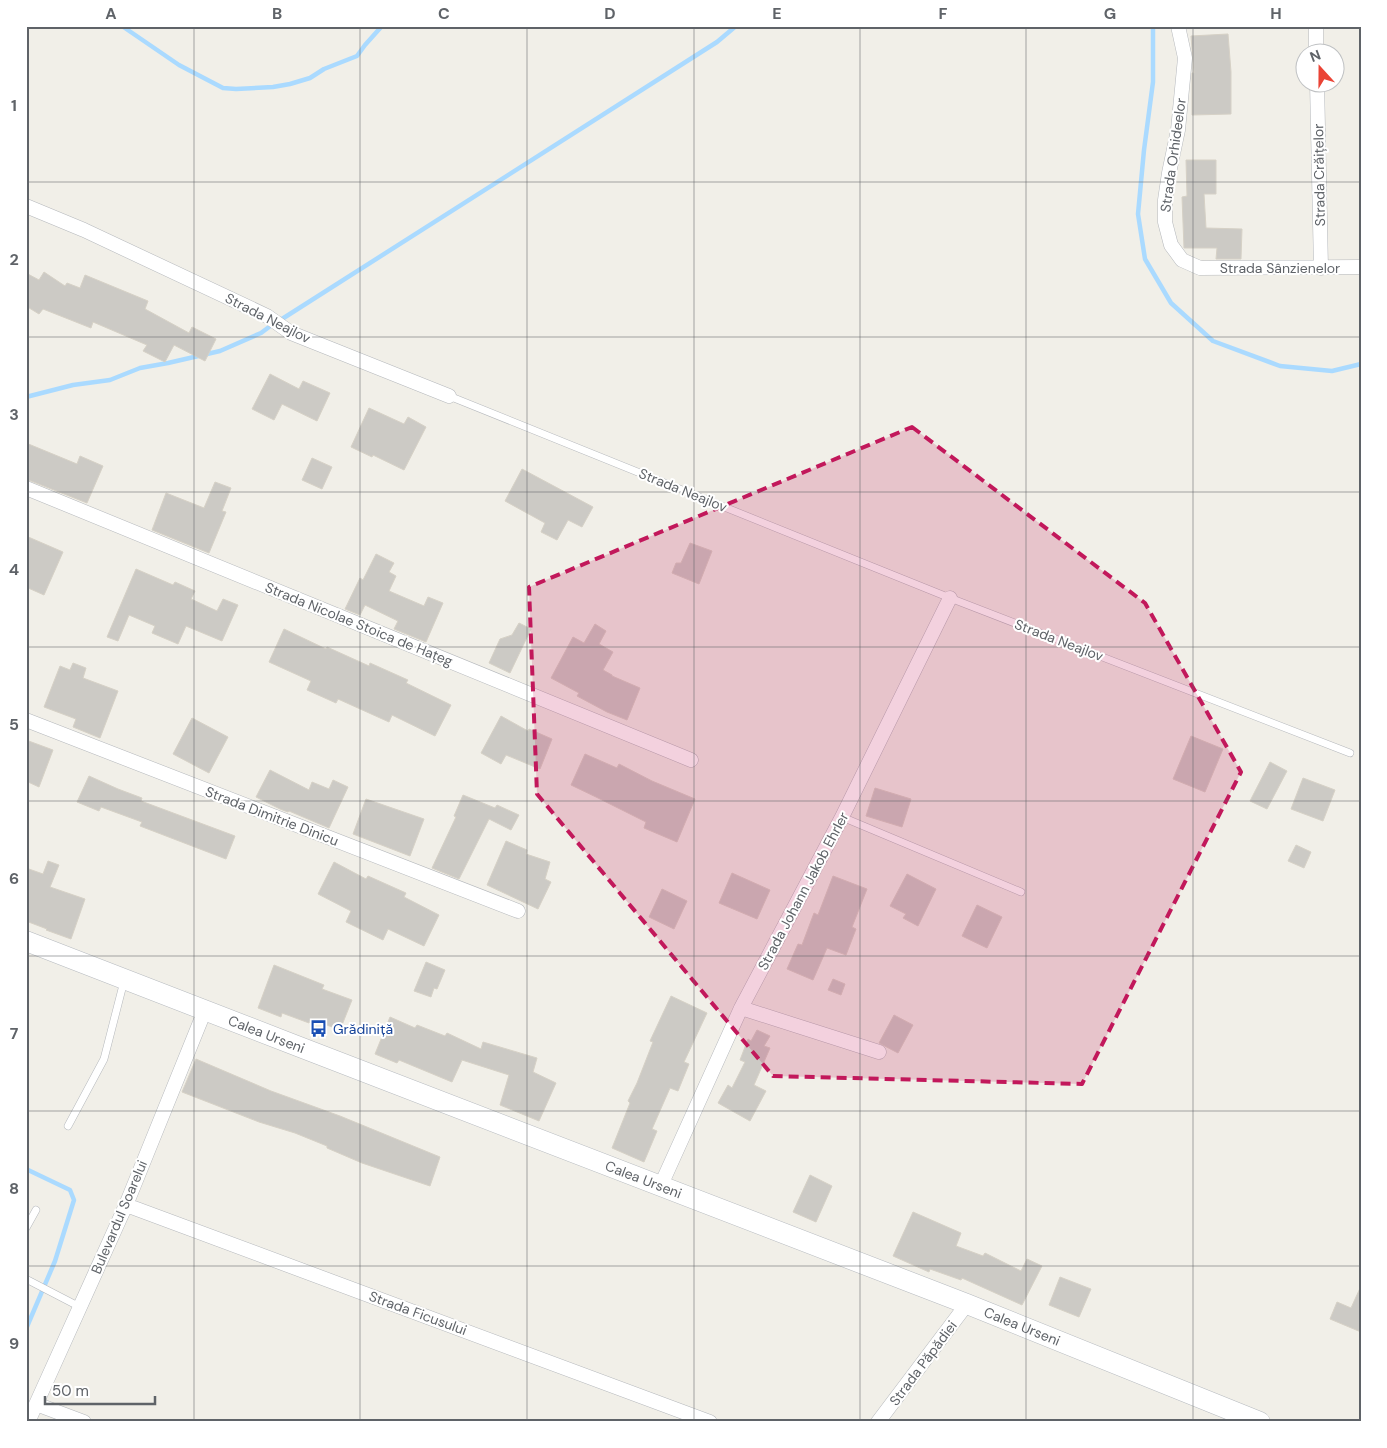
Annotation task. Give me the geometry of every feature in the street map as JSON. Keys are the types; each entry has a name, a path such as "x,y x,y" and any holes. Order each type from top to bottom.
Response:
{"street":[{"name":"Strada Orhideelor","path":"1178,26 1185,58 1178,130 1165,200 1165,222 1171,244 1182,260 1200,268"},
{"path":"1316,26 1316,42"},
{"name":"Strada Crăițelor","path":"1317,92 1321,268"},
{"name":"Strada Neajlov","path":"26,206 84,230 268,316 291,333 449,396"},
{"name":"Strada Sânzienelor","path":"1200,268 1361,267"},
{"name":"Strada Nicolae Stoica de Hațeg","path":"26,488 691,760"},
{"name":"Strada Johann Jakob Ehrler","path":"661,1185 741,1008 842,817 950,598"},
{"name":"Strada Dimitrie Dinicu","path":"26,720 518,911"},
{"name":"Calea Urseni","path":"26,941 967,1304 1260,1422"},
{"path":"741,1008 879,1052"},
{"name":"Bulevardul Soarelui","path":"28,1422 126,1205 205,1010"},
{"name":"Strada Ficusului","path":"126,1205 710,1422"},
{"name":"Strada Păpădiei","path":"878,1422 967,1304"},
{"path":"36,1404 84,1422"}],"lane":[{"name":"Strada Neajlov","path":"449,396 950,598 1350,753"},
{"path":"842,817 1021,892"},
{"path":"68,1126 104,1059 125,979"},
{"path":"26,1228 36,1210"},
{"path":"29,1280 80,1307"}],"highlighted area":[{"path":"912,427 1145,603 1241,772 1082,1084 773,1076 537,794 529,587"}],"building":[{"path":"1228,34 1231,72 1231,114 1192,115 1192,73 1194,73 1191,36"},
{"path":"1186,160 1216,160 1216,194 1204,194 1206,228 1242,229 1241,259 1216,259 1217,248 1184,248 1182,197 1187,196"},
{"path":"44,272 65,286 67,283 80,288 85,275 148,301 145,309 189,333 192,327 216,339 205,361 174,345 165,362 143,351 147,345 93,322 91,328 43,309 39,314 26,306 26,273 39,280"},
{"path":"270,374 299,389 303,381 330,393 317,421 282,404 274,420 252,409"},
{"path":"369,408 404,424 408,417 426,427 404,470 351,447"},
{"path":"26,443 77,464 80,456 103,466 87,503 26,479"},
{"path":"312,458 332,467 322,489 302,480"},
{"path":"522,469 593,507 582,527 568,520 557,540 541,532 545,523 505,501"},
{"path":"215,482 231,488 222,511 226,512 209,553 152,530 166,493 204,508"},
{"path":"26,536 63,552 44,595 26,587"},
{"path":"690,543 712,551 699,584 672,573 676,563 681,563"},
{"path":"376,554 394,563 389,572 396,576 389,591 424,606 428,597 443,603 426,642 394,629 398,621 365,605 360,615 345,609 360,578 363,580"},
{"path":"136,569 173,585 175,582 195,591 191,599 217,611 223,599 238,605 222,641 186,626 178,644 152,633 155,626 129,615 118,641 107,637"},
{"path":"519,623 531,629 510,673 489,663 500,639 512,635"},
{"path":"595,624 606,631 599,644 613,652 603,670 640,688 627,720 577,696 579,693 551,678 573,637 584,643"},
{"path":"284,629 326,649 327,647 369,666 370,663 408,680 406,683 451,705 435,736 392,715 389,722 338,699 336,703 307,690 311,681 269,662"},
{"path":"73,663 86,668 83,678 118,691 100,738 73,727 76,719 44,707 60,666 70,670"},
{"path":"501,716 528,731 529,729 552,739 540,769 506,755 501,764 481,753"},
{"path":"192,718 228,737 209,773 173,754"},
{"path":"1191,736 1223,749 1205,792 1173,779"},
{"path":"26,740 53,750 39,787 26,781"},
{"path":"585,754 617,768 619,764 652,781 695,799 677,842 644,828 646,822 571,785"},
{"path":"1270,762 1287,771 1267,809 1250,801"},
{"path":"270,770 309,790 312,782 329,789 333,780 348,787 329,828 280,809 256,797"},
{"path":"89,776 142,798 141,801 235,836 226,859 140,826 142,822 101,807 99,811 77,802"},
{"path":"1303,778 1335,790 1323,821 1291,809"},
{"path":"875,788 911,799 902,827 866,816"},
{"path":"463,795 495,808 497,805 519,815 511,830 489,819 459,879 432,868 456,817 454,816"},
{"path":"366,799 424,819 410,856 353,834"},
{"path":"506,841 527,850 526,854 550,862 545,879 551,882 538,909 487,885"},
{"path":"1296,845 1311,852 1304,868 1288,861"},
{"path":"48,861 59,865 50,887 85,899 71,939 26,921 26,868 43,874"},
{"path":"334,862 366,879 368,876 406,893 404,897 439,915 424,946 388,929 383,940 346,922 351,911 318,894"},
{"path":"732,873 770,890 757,919 719,903"},
{"path":"907,874 936,889 918,926 903,918 906,914 890,906"},
{"path":"833,876 867,889 852,927 856,929 846,955 827,948 813,980 787,969 798,944 802,945 814,913 818,915"},
{"path":"662,889 687,901 674,929 649,917"},
{"path":"977,905 1002,917 987,948 962,936"},
{"path":"426,962 445,970 437,989 434,988 431,997 414,991"},
{"path":"274,965 324,985 322,989 352,1000 340,1030 311,1019 309,1023 282,1013 281,1017 258,1008"},
{"path":"833,979 845,984 841,995 828,990"},
{"path":"671,996 707,1013 684,1062 689,1064 678,1091 670,1088 652,1129 657,1131 644,1162 612,1148 630,1103 628,1101 653,1042 650,1041"},
{"path":"894,1015 913,1025 898,1053 879,1043"},
{"path":"390,1017 415,1028 417,1025 445,1036 447,1033 481,1049 483,1042 537,1058 533,1072 556,1083 539,1121 500,1105 509,1075 462,1060 452,1082 399,1060 397,1063 375,1054"},
{"path":"757,1030 770,1036 764,1046 770,1048 754,1085 766,1091 750,1121 718,1103 728,1085 732,1088 745,1062 740,1060 748,1039 751,1041"},
{"path":"196,1059 271,1091 340,1116 440,1157 430,1186 362,1163 295,1133 259,1122 182,1092"},
{"path":"810,1175 832,1186 816,1222 793,1212"},
{"path":"913,1212 961,1233 956,1246 983,1256 985,1253 1021,1271 1027,1259 1042,1266 1022,1305 962,1278 961,1280 930,1269 929,1272 893,1256"},
{"path":"1060,1277 1091,1289 1079,1317 1049,1305"},
{"path":"1361,1286 1361,1332 1330,1319 1337,1302 1351,1308"}],"waterway":[{"path":"122,26 179,65 223,88 236,89 273,87 310,78 324,69 357,56 382,26"},
{"path":"282,319 717,42 736,26"},
{"path":"1153,26 1153,82 1138,214 1145,259 1171,303 1213,341 1280,366 1332,371 1361,364"},
{"path":"26,397 73,385 110,380 140,368 220,351 261,333 269,327"},
{"path":"26,1169 70,1190 74,1200 55,1261 26,1329"}],"place":[{"name":"Grădiniță","path":"319,1029"}]}
